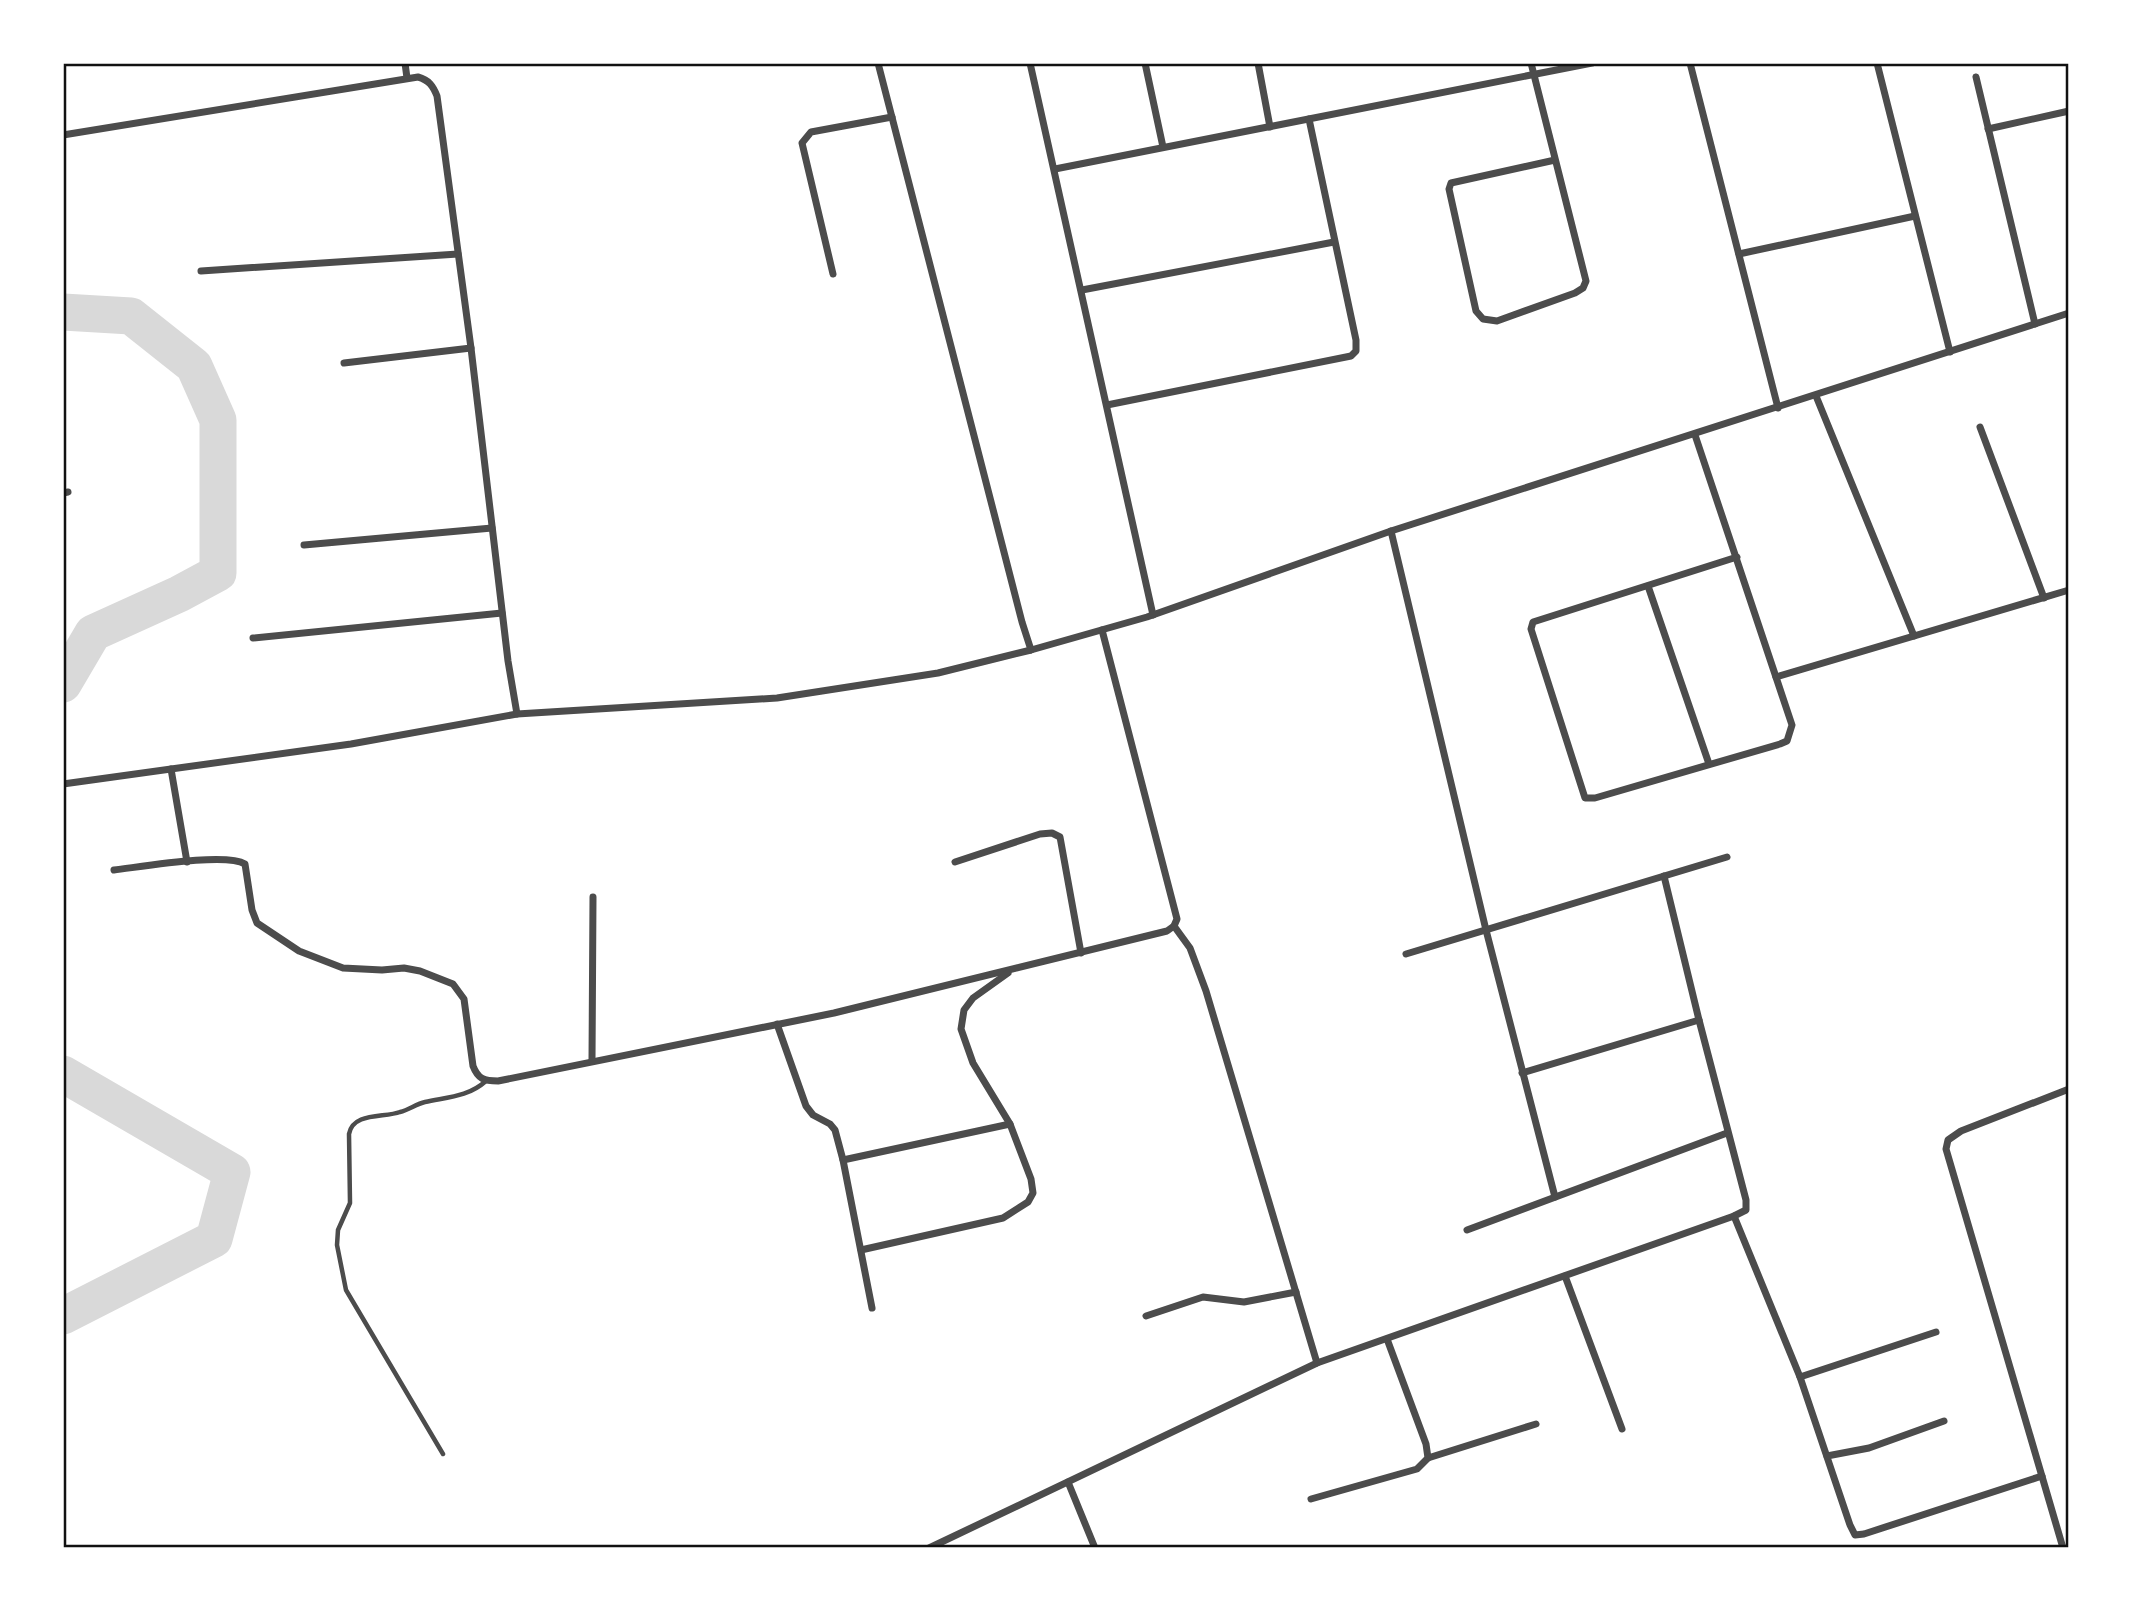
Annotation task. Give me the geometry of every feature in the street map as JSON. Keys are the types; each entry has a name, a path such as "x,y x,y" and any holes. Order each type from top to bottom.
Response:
{"street":[{"path":"405,63 407,78"},
{"path":"878,63 1031,650"},
{"path":"1030,63 1153,615"},
{"path":"1145,63 1163,147"},
{"path":"1258,63 1270,127"},
{"path":"1531,63 1586,281 1583,288 1575,293 1497,321 1483,319 1476,310 1449,189 1451,183 1555,160"},
{"path":"1055,169 1592,63"},
{"path":"1690,63 1778,408"},
{"path":"1877,63 1950,352"},
{"path":"63,135 407,78 426,79 437,96 517,714"},
{"path":"1976,78 2035,324"},
{"path":"1988,129 2069,111"},
{"path":"833,274 802,143 811,132 892,117"},
{"path":"1107,405 1351,355 1356,351 1356,340 1309,119"},
{"path":"1739,254 1915,216"},
{"path":"1082,290 1334,242"},
{"path":"201,271 458,254"},
{"path":"63,784 351,744 517,714 777,698 938,673 1153,615 1391,531 2069,313"},
{"path":"344,363 471,348"},
{"path":"1816,396 1914,636"},
{"path":"1980,427 2044,598"},
{"path":"1696,435 1737,558 1792,725 1787,741 1595,799 1585,798 1531,629 1533,622 1737,558"},
{"path":"304,545 492,528"},
{"path":"1391,531 1486,930 1555,1197"},
{"path":"1648,586 1709,764"},
{"path":"1776,677 2069,590"},
{"path":"253,638 502,613"},
{"path":"114,870 237,859 245,864 257,923 299,951 343,968 404,968 420,971 453,984 461,991 473,1066 477,1076 486,1081 498,1081 777,1024 1082,953 1167,931 1174,926 1177,919 1102,630"},
{"path":"171,769 187,862"},
{"path":"955,862 1040,834 1052,832 1060,837 1082,953"},
{"path":"1406,954 1727,857"},
{"path":"929,1548 1317,1363 1746,1210 1746,1200 1664,876"},
{"path":"593,897 593,1061"},
{"path":"1174,926 1190,948 1206,991 1317,1363"},
{"path":"861,1250 1003,1218 1028,1202 1033,1193 1031,1179 1010,1124 973,1063 961,1029 964,1010 972,998 1012,970"},
{"path":"1522,1073 1699,1020"},
{"path":"777,1024 806,1106 813,1115 830,1124 835,1130 872,1308"},
{"path":"2063,1548 1946,1149 1948,1140 1961,1131 2069,1089"},
{"path":"843,1160 1010,1124"},
{"path":"1467,1230 1727,1133"},
{"path":"1734,1216 1800,1377 1855,1535 1859,1536 2042,1476"},
{"path":"1565,1276 1622,1429"},
{"path":"1146,1316 1203,1297 1244,1302 1296,1292"},
{"path":"1800,1377 1936,1332"},
{"path":"1387,1339 1426,1444 1428,1458"},
{"path":"1827,1456 1869,1448 1944,1421"},
{"path":"1311,1499 1417,1469 1428,1458 1536,1424"},
{"path":"1068,1482 1095,1548"}],"lane":[{"path":"443,1454 342,1279 337,1245 338,1230 350,1203 349,1134 351,1126 357,1121 401,1112 423,1102 459,1097 476,1090 486,1081"}],"waterway":[{"path":"63,312 131,316 194,366 218,420 218,573 93,633 63,684"},
{"path":"63,1074 232,1172 214,1239 63,1316"}]}
